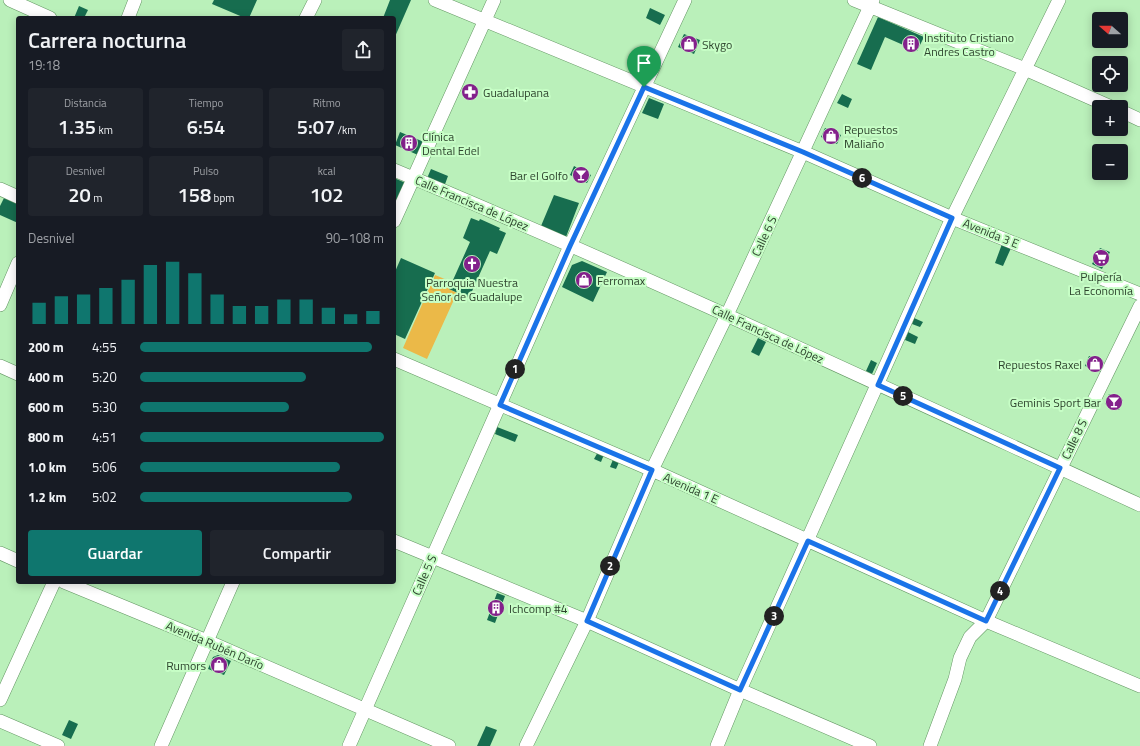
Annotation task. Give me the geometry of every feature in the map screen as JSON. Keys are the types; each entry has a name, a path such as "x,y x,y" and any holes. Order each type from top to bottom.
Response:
{"street":[{"path":"10,0 46,16"},
{"path":"129,16 136,0"},
{"path":"307,16 315,0"},
{"name":"Avenida 3 E","path":"436,0 803,152 952,218 1140,294"},
{"path":"396,216 494,0"},
{"name":"Calle 5 S","path":"349,746 570,246 685,0"},
{"path":"854,0 872,3 1095,100"},
{"path":"717,746 740,690 952,218 1059,0"},
{"name":"Calle 6 S","path":"526,746 587,621 652,470 727,315 872,3"},
{"path":"1128,114 1140,120"},
{"name":"Calle Francisca de López","path":"396,171 727,315 1140,505"},
{"path":"0,189 16,196"},
{"path":"0,304 16,268"},
{"name":"Calle 8 S","path":"930,746 955,679 960,658 970,637 986,621 1140,306"},
{"name":"Avenida 1 E","path":"396,360 652,470 986,621 1140,686"},
{"path":"0,366 16,373"},
{"path":"396,542 587,621 740,690 870,746"},
{"path":"0,553 16,560"},
{"path":"0,700 53,584"},
{"name":"Avenida Rubén Darío","path":"69,584 207,641 449,746"},
{"path":"161,746 232,584"},
{"path":"0,721 58,746"}],"shaded area":[{"path":"435,275 452,282 449,289 457,293 427,359 403,348"}],"building":[{"path":"214,0 257,0 250,16 240,16 212,4"},
{"path":"390,0 411,0 396,34 396,16 384,16"},
{"path":"79,6 88,10 85,16 75,16"},
{"path":"650,8 665,15 660,25 646,18"},
{"name":"Instituto Cristiano Andres Castro","path":"878,17 924,37 917,51 885,37 871,70 857,64"},
{"name":"Skygo","path":"684,34 700,40 694,54 678,47"},
{"path":"842,94 852,99 848,108 837,103"},
{"path":"649,98 664,104 658,119 642,113"},
{"name":"Repuestos Maliaño","path":"825,128 841,135 837,144 821,137"},
{"name":"Clínica Dental Edel","path":"400,132 424,142 418,155 396,145"},
{"name":"Bar el Golfo","path":"574,166 591,175 587,183 570,175"},
{"path":"431,169 448,176 444,187 429,180 428,176"},
{"path":"396,179 408,184 396,211"},
{"path":"554,195 579,203 566,237 541,226"},
{"path":"4,198 16,201 16,222 0,215 0,206"},
{"name":"Parroquia Nuestra Señor de Guadalupe","path":"471,218 479,221 480,219 500,228 499,230 506,233 497,254 490,251 469,298 449,289 470,242 463,238"},
{"path":"1002,244 1011,248 1003,266 995,263"},
{"name":"Pulpería La Economía","path":"1100,248 1110,252 1102,269 1092,264"},
{"path":"401,258 435,273 405,339 396,335 396,269"},
{"name":"Ferromax","path":"582,261 607,272 593,302 562,287 572,265"},
{"path":"914,318 923,322 920,327 912,324"},
{"path":"908,332 918,337 915,344 905,340"},
{"path":"758,338 766,342 759,356 751,352"},
{"name":"Repuestos Raxel","path":"1089,356 1104,362 1101,372 1085,366"},
{"path":"871,360 877,363 872,374 866,371"},
{"name":"Geminis Sport Bar","path":"1109,394 1123,400 1119,410 1105,404"},
{"path":"497,427 518,435 515,442 495,434"},
{"path":"599,450 605,452 601,462 594,459"},
{"path":"614,457 620,460 616,469 610,467"},
{"name":"Ichcomp #4","path":"497,593 505,596 495,623 487,620"},
{"name":"Rumors","path":"218,655 231,661 224,675 208,669 213,657"},
{"path":"69,720 78,724 71,739 62,735"},
{"path":"486,726 497,730 490,746 477,746"}],"place":[{"name":"Skygo","path":"689,44"},
{"name":"Instituto Cristiano Andres Castro","path":"911,44"},
{"name":"Guadalupana","path":"470,92"},
{"name":"Repuestos Maliaño","path":"831,136"},
{"name":"Clínica Dental Edel","path":"409,143"},
{"name":"Bar el Golfo","path":"581,175"},
{"name":"Pulpería La Economía","path":"1101,258"},
{"name":"Parroquia Nuestra Señor de Guadalupe","path":"472,264"},
{"name":"Ferromax","path":"584,280"},
{"name":"Repuestos Raxel","path":"1095,364"},
{"name":"Geminis Sport Bar","path":"1114,402"},
{"name":"Ichcomp #4","path":"496,608"},
{"name":"Rumors","path":"219,665"}],"route":[{"path":"644,87 803,152 952,218 878,385 1060,468 986,621 808,541 740,690 587,621 652,470 500,405 570,246 644,87"}]}
